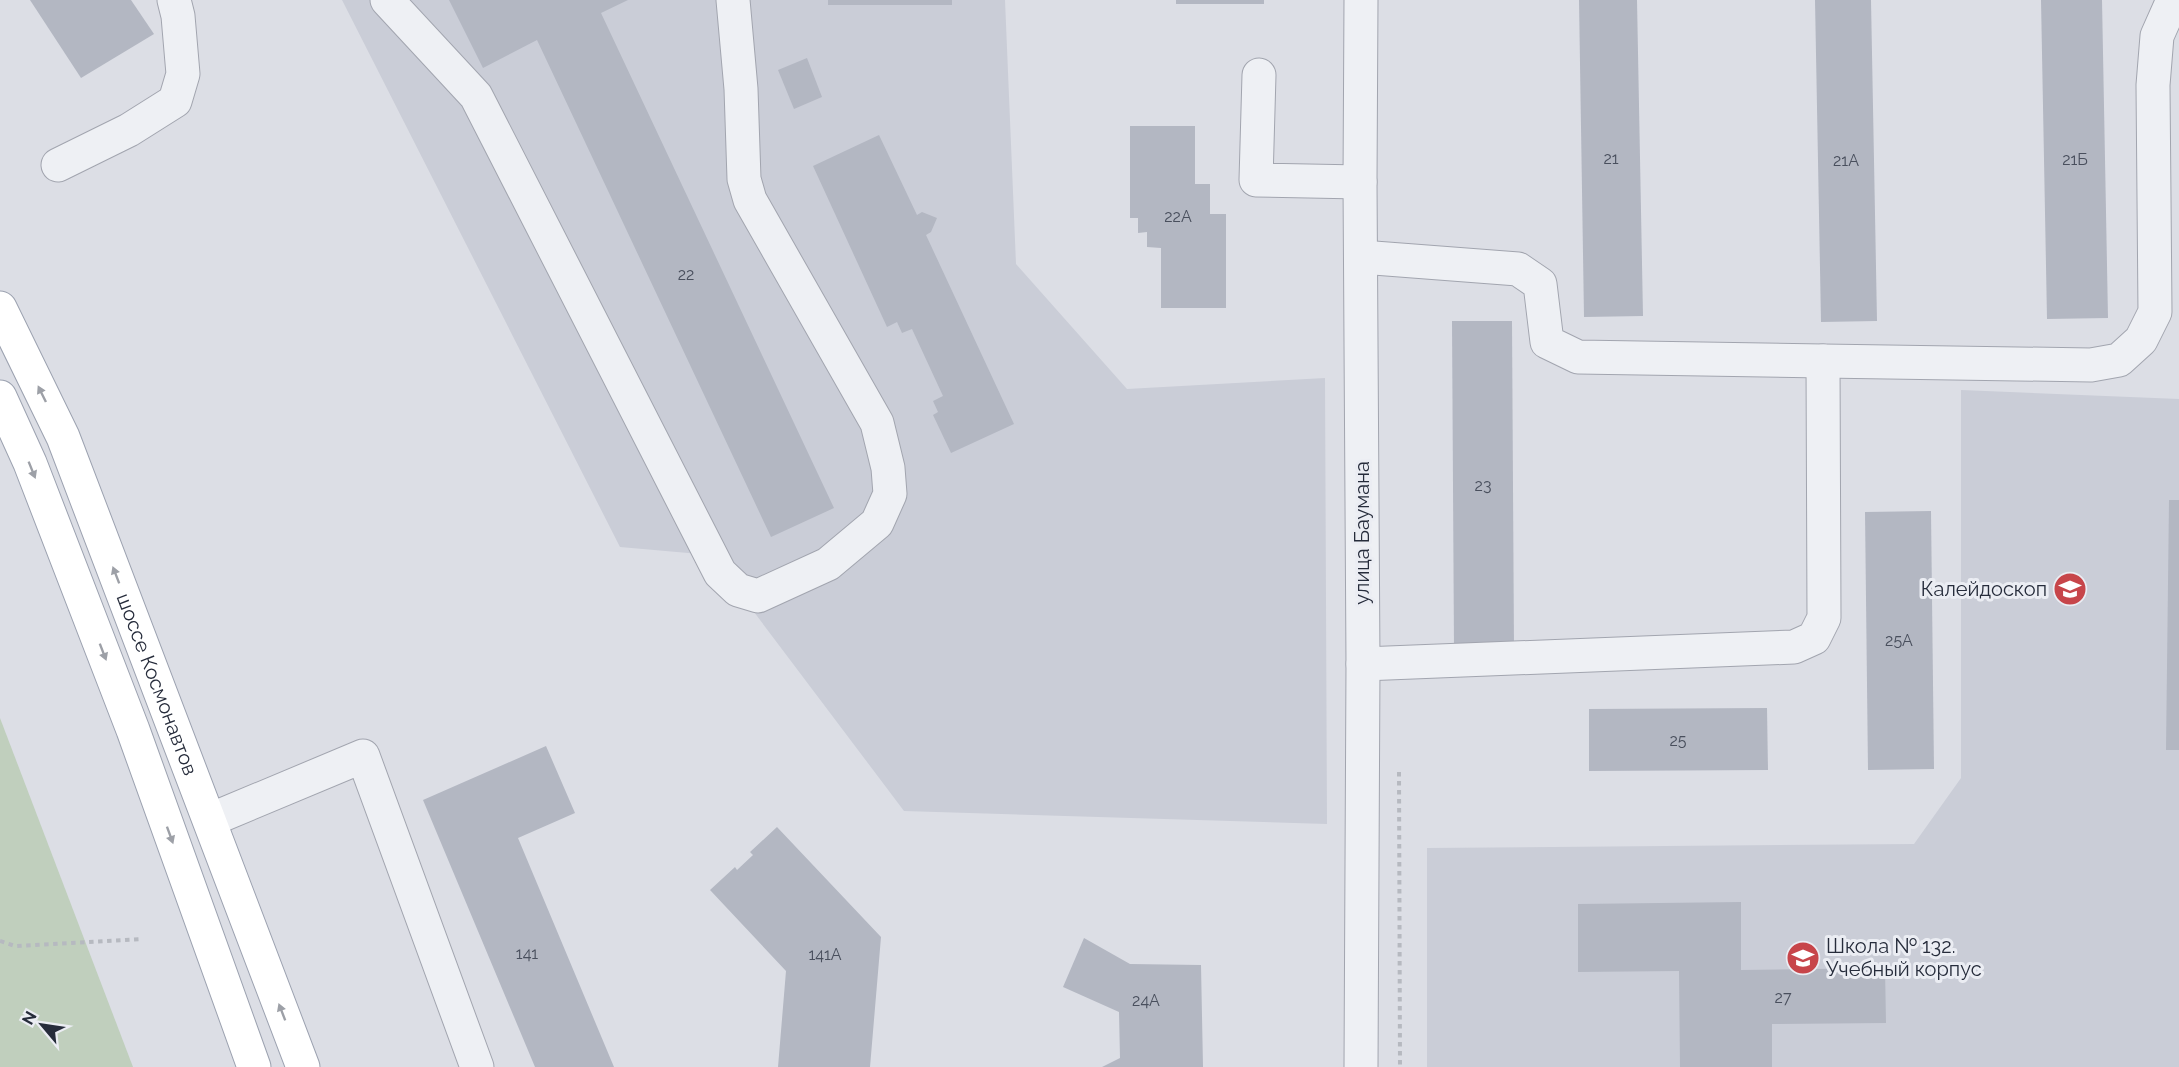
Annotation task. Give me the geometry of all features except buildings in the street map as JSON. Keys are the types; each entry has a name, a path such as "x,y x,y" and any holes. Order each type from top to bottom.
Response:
{"main road":[{"name":"шоссе Космонавтов","path":"0,308 63,437 303,1067"},
{"name":"шоссе Космонавтов","path":"0,397 30,463 133,730 254,1067"}],"street":[{"path":"58,165 129,130 175,101 183,74 178,16 174,0"},
{"path":"387,0 476,96 720,573 738,590 758,596 828,564 877,523 890,494 888,468 877,423 750,200 744,179 741,88 733,0"},
{"name":"улица Баумана","path":"1361,0 1363,664 1361,1067"},
{"path":"1361,257 1518,269 1540,284 1547,342 1578,357 2091,365 2119,360 2141,340 2154,312 2154,75 2157,36 2173,0"},
{"path":"1259,75 1256,180 1360,182"},
{"path":"1363,664 1794,647 1814,638 1824,618 1823,361"},
{"path":"210,820 363,756 477,1067"}],"path":[{"path":"0,940 15,946 143,939"}],"shaded area":[{"path":"342,0 1005,0 1016,264 1127,389 1325,378 1327,824 904,811 711,555 620,547"},
{"name":"Школа № 132. Учебный корпус","path":"1961,390 2179,399 2179,1067 1427,1067 1427,848 1914,844 1961,778"}],"green space":[{"path":"0,718 133,1067 0,1067"}],"place":[{"name":"Калейдоскоп","path":"2070,589"},
{"name":"Школа № 132. Учебный корпус","path":"1803,958"}]}
